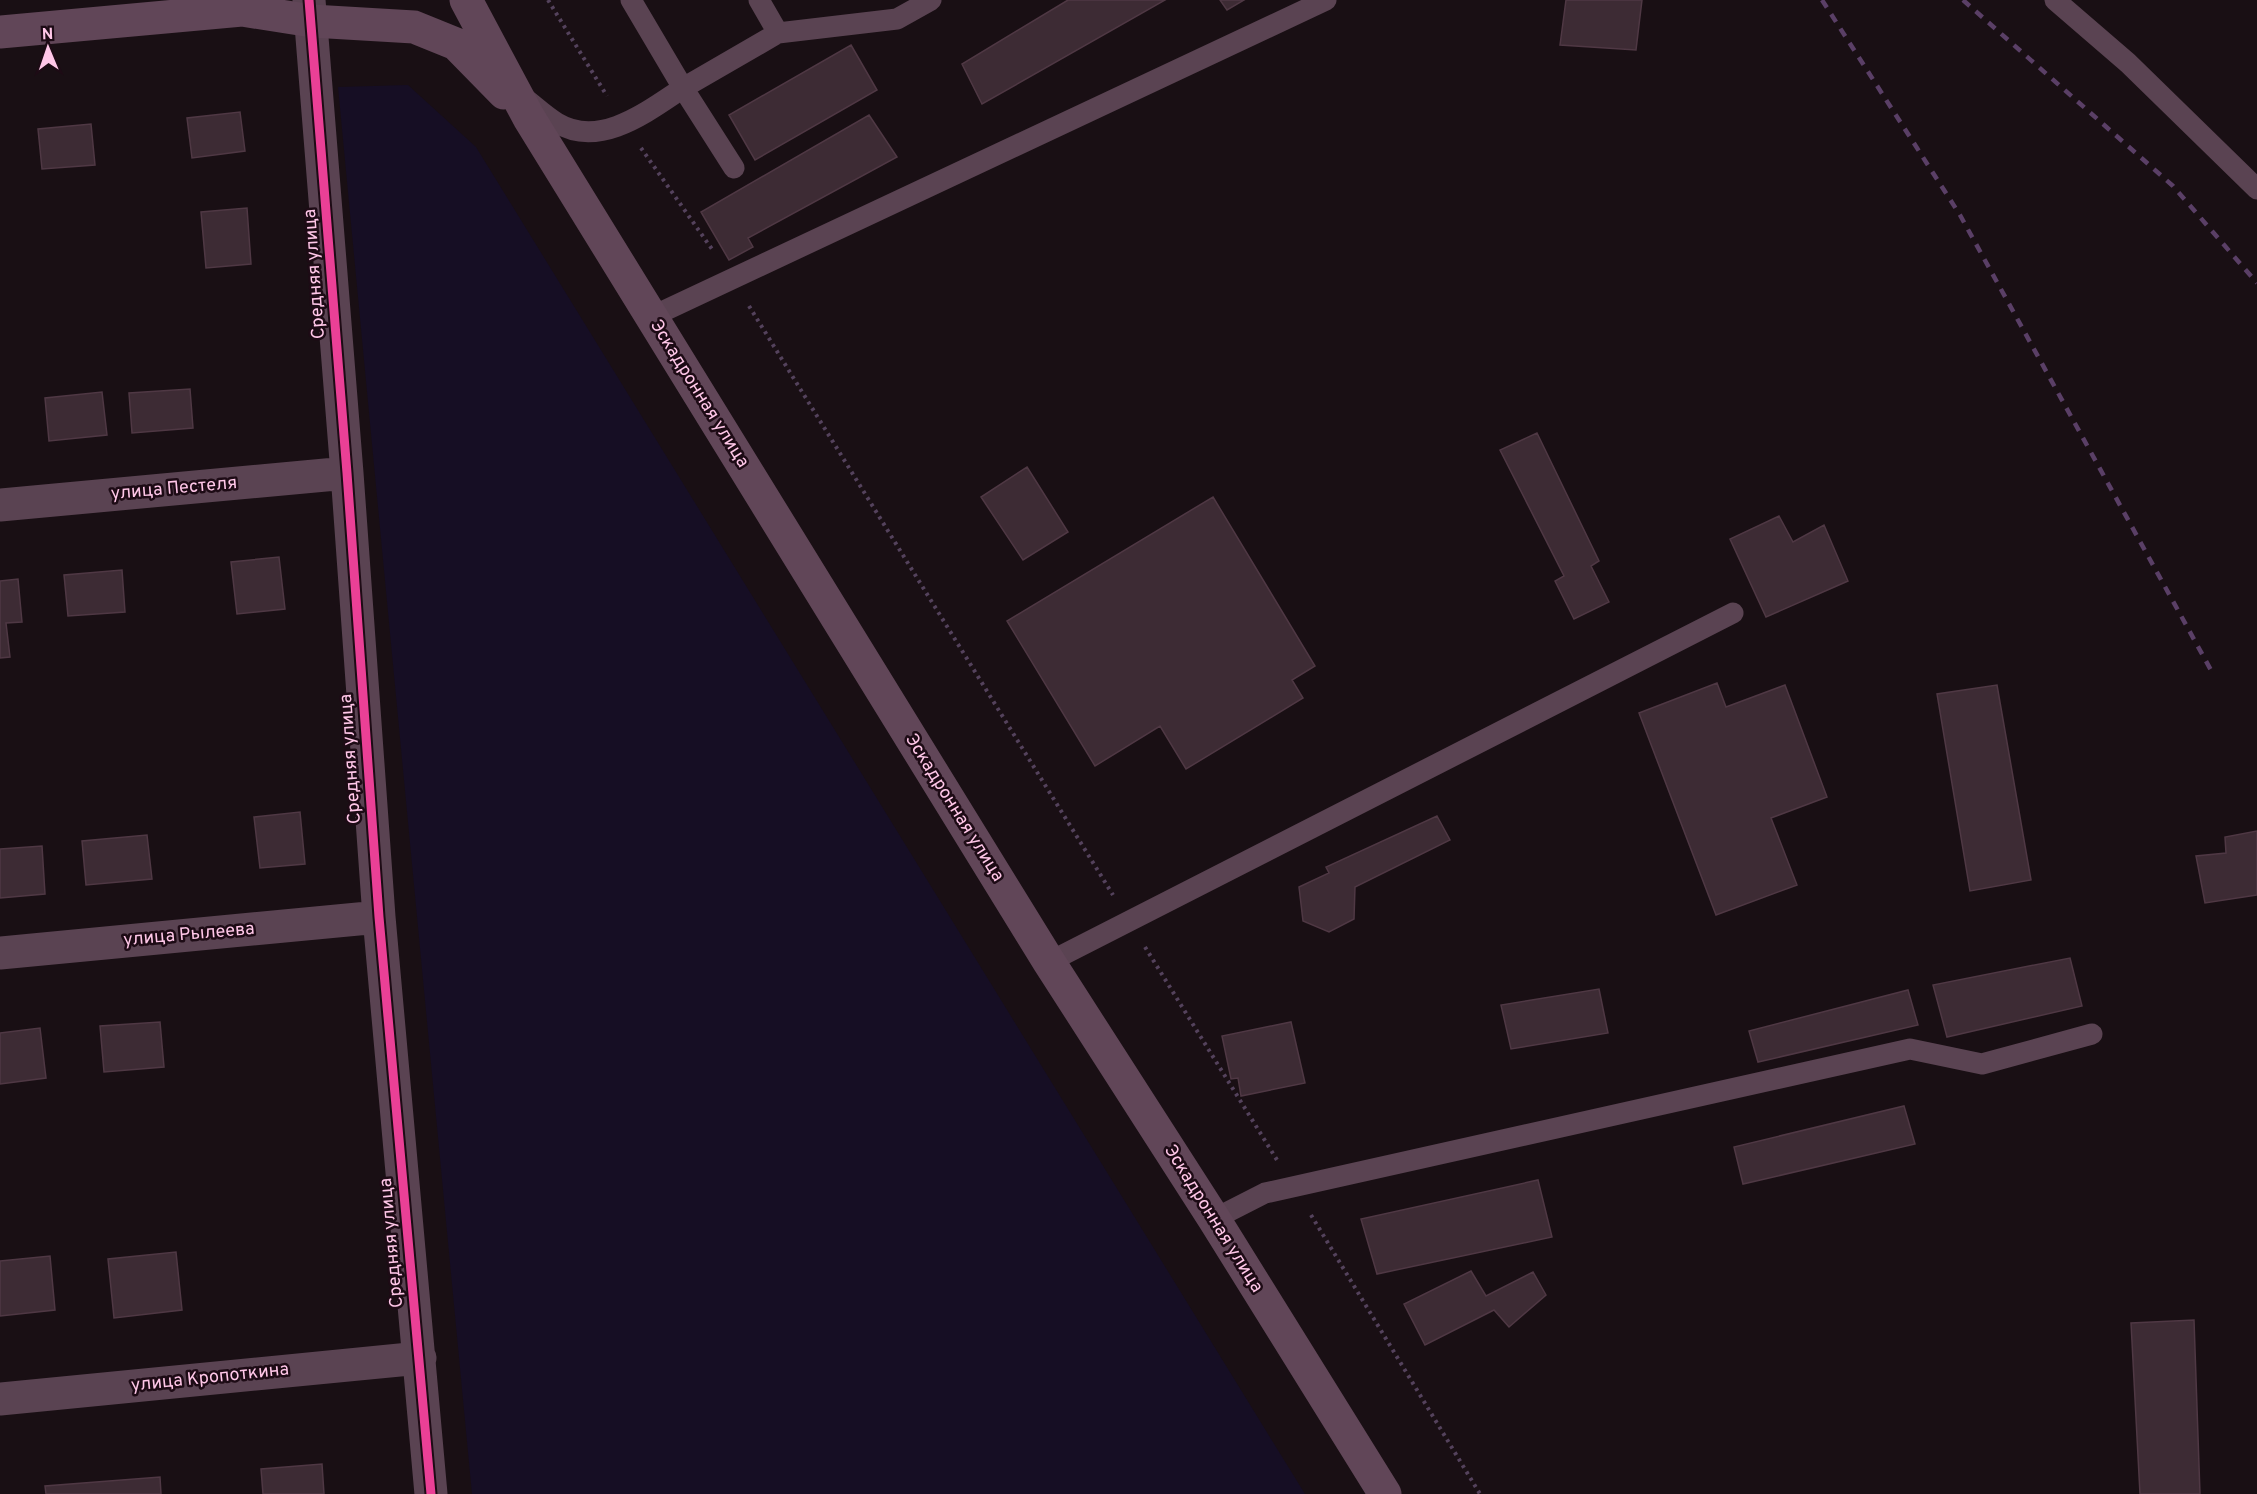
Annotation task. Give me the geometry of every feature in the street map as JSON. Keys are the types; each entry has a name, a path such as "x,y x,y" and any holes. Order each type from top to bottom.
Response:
{"main road":[{"path":"466,0 522,104"},
{"path":"0,32 252,3 310,10 414,27 456,44 522,104"},
{"name":"Эскадронная улица","path":"522,104 1049,962 1214,1219 1385,1494"}],"street":[{"name":"Средняя улица","path":"310,10 379,917 431,1494"},
{"name":"улица Пестеля","path":"0,505 347,473"},
{"name":"улица Рылеева","path":"0,953 379,917"},
{"name":"улица Кропоткина","path":"0,1399 420,1358"}],"lane":[{"path":"631,0 734,168"},
{"path":"759,0 778,33"},
{"path":"522,104 557,123 583,132 615,127 631,120 778,33 897,19 931,0"},
{"path":"651,317 1326,0"},
{"path":"2055,0 2128,63 2257,189"},
{"path":"1049,962 1733,613"},
{"path":"1214,1219 1265,1193 1910,1049 1982,1064 2092,1034"}],"path":[{"path":"548,0 631,120 732,279 1294,1187 1480,1494"}],"shaded area":[{"path":"408,85 476,147 1305,1494 472,1494 338,87"}],"building":[{"path":"1068,0 1165,0 982,104 962,64"},
{"path":"1220,0 1244,0 1227,10"},
{"path":"1566,0 1642,0 1636,50 1560,45"},
{"path":"851,45 877,90 755,160 729,115"},
{"path":"240,112 245,151 192,158 187,118"},
{"path":"869,115 897,157 748,238 753,247 729,260 701,212"},
{"path":"91,124 95,165 42,169 38,129"},
{"path":"247,208 251,264 206,268 201,212"},
{"path":"190,389 193,428 132,433 129,393"},
{"path":"102,392 107,435 49,441 45,398"},
{"path":"1537,433 1599,561 1591,566 1609,602 1574,619 1555,581 1564,576 1500,450"},
{"path":"1027,467 1068,532 1023,560 981,497"},
{"path":"1213,497 1315,666 1292,680 1303,698 1186,769 1160,726 1095,766 1007,621"},
{"path":"1779,516 1793,542 1824,525 1848,581 1766,617 1730,539"},
{"path":"279,557 285,609 237,614 231,562"},
{"path":"122,570 125,612 68,616 64,575"},
{"path":"18,579 22,622 6,623 10,657 0,658 0,581"},
{"path":"1717,683 1726,707 1785,685 1827,797 1771,818 1797,885 1716,915 1639,713"},
{"path":"1997,685 2031,880 1970,891 1937,694"},
{"path":"300,812 305,864 260,868 254,817"},
{"path":"1437,816 1450,840 1355,887 1354,919 1329,932 1303,921 1299,887 1329,873 1326,867"},
{"path":"2257,831 2257,895 2205,903 2196,856 2226,853 2225,837"},
{"path":"147,835 152,879 86,885 82,841"},
{"path":"42,846 45,894 0,898 0,849"},
{"path":"2070,958 2082,1006 1947,1037 1933,985"},
{"path":"1599,989 1608,1033 1511,1049 1501,1005"},
{"path":"1908,990 1918,1025 1758,1062 1749,1031"},
{"path":"160,1022 164,1067 104,1072 100,1026"},
{"path":"1291,1022 1305,1083 1241,1096 1238,1078 1231,1079 1222,1036"},
{"path":"40,1028 46,1078 0,1084 0,1033"},
{"path":"1904,1106 1915,1144 1743,1184 1734,1147"},
{"path":"1538,1180 1552,1237 1377,1274 1361,1219"},
{"path":"176,1252 182,1310 114,1318 108,1259"},
{"path":"50,1256 55,1310 0,1316 0,1261"},
{"path":"1471,1271 1486,1296 1533,1272 1546,1295 1509,1327 1494,1310 1425,1345 1404,1304"},
{"path":"2194,1320 2200,1494 2140,1494 2131,1323"},
{"path":"322,1464 324,1494 263,1494 261,1469"},
{"path":"160,1477 161,1494 46,1494 45,1486"}],"railway":[{"path":"1822,0 1960,215 2212,672"},
{"path":"1963,0 2173,186 2257,283"}],"cycle path":[{"path":"309,0 347,473 379,917 431,1494"}]}
